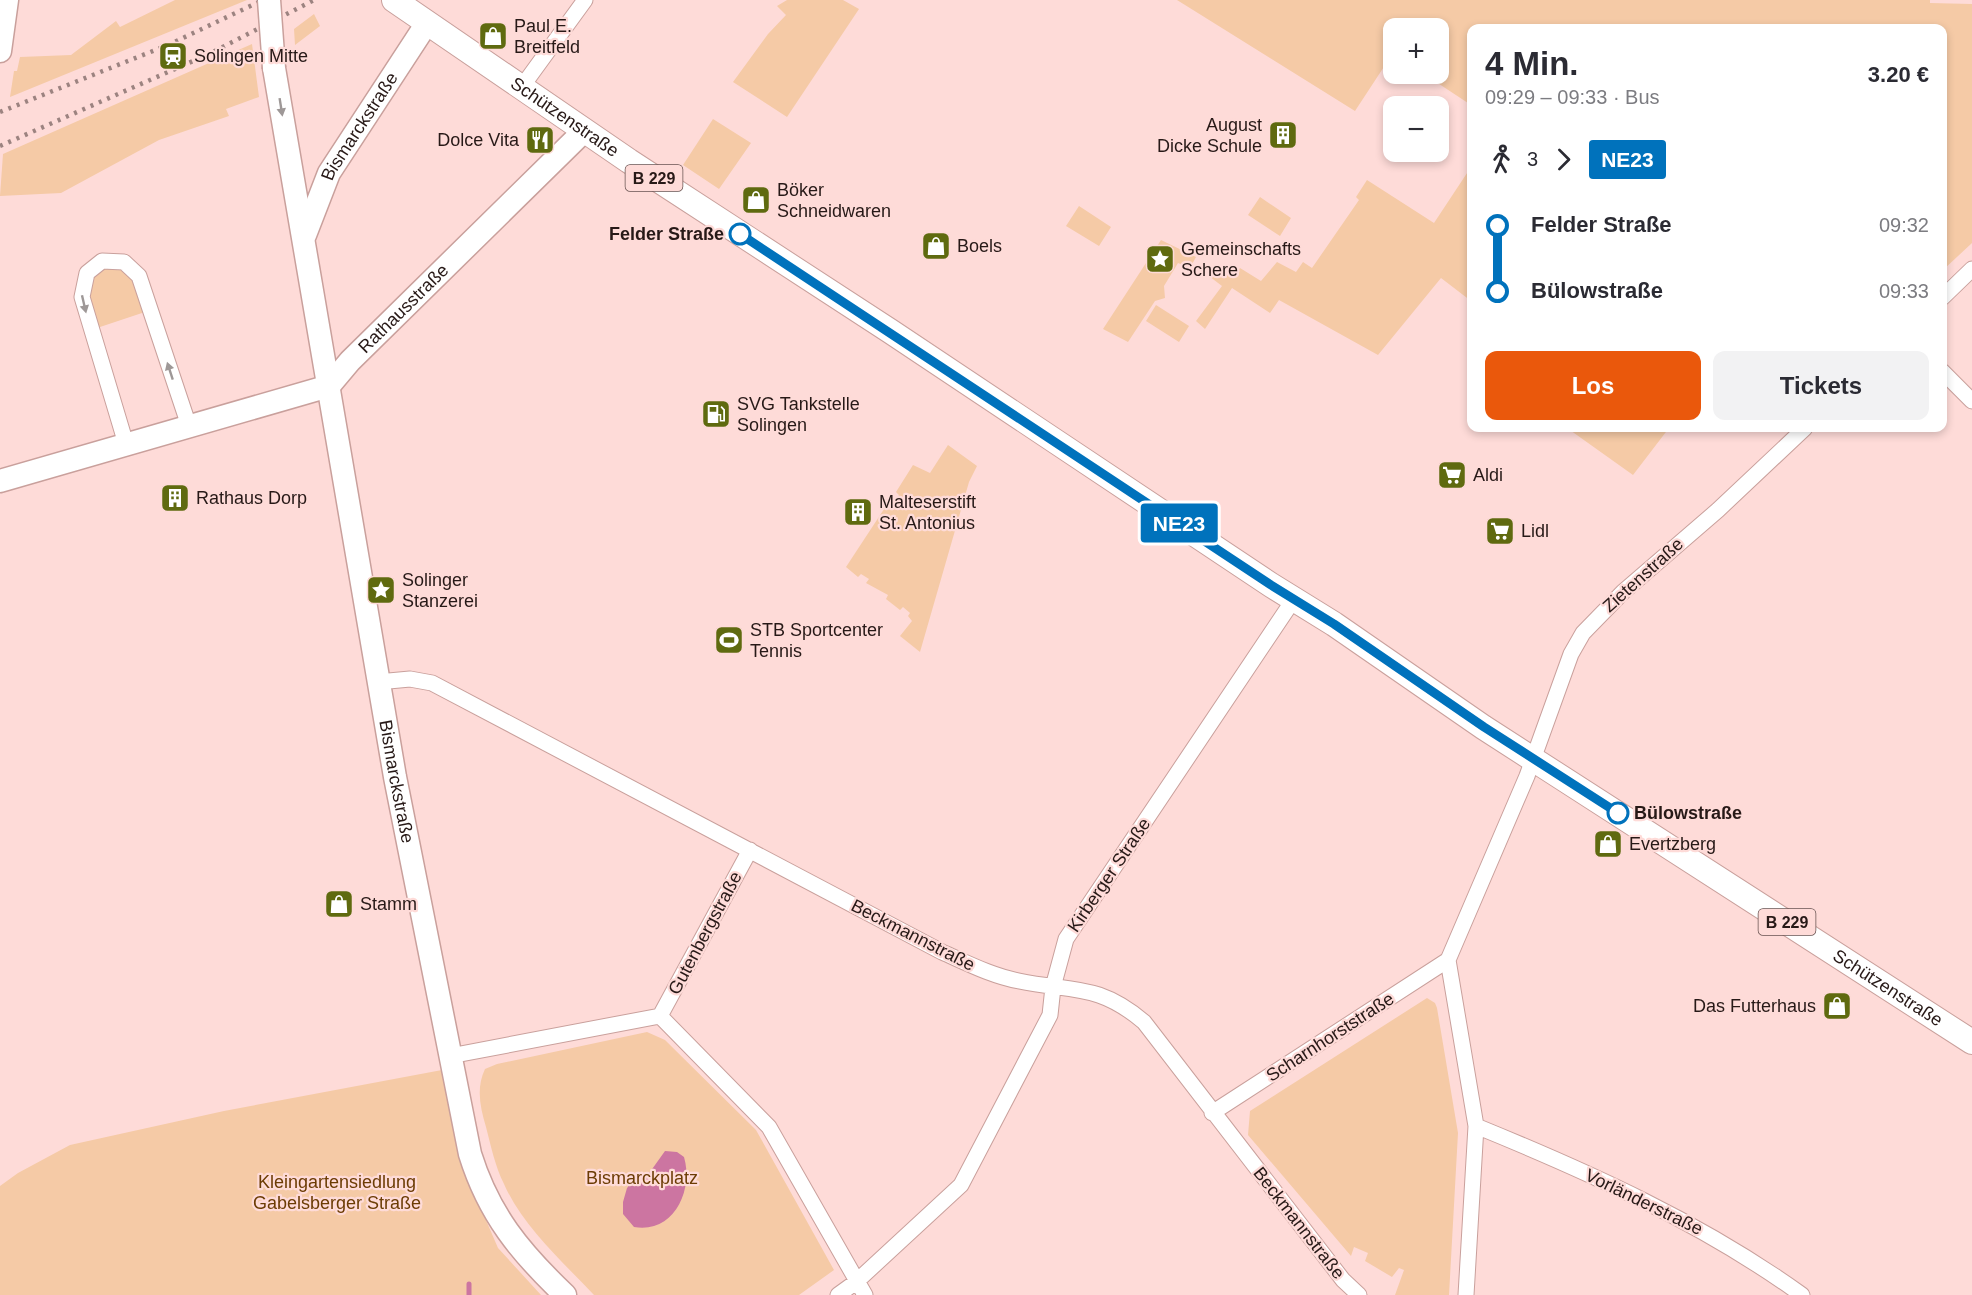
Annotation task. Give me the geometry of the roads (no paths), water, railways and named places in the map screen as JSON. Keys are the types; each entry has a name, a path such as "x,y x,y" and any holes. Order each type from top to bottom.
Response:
{"main road":[{"path":"0,50 7,0"},
{"name":"Bismarckstraße","path":"269,0 274,68 305,237 378,682 470,1154 488,1201 510,1238 565,1295"},
{"name":"Schützenstraße","path":"400,4 584,131 1534,758 1972,1042"},
{"name":"Bismarckstraße","path":"305,237 329,173 427,23"},
{"name":"Rathausstraße","path":"329,386 350,361 584,131"},
{"path":"0,480 329,386"}],"street":[{"path":"521,88 585,0"},
{"path":"126,444 82,297 87,273 102,261 111,259 124,262 139,276 189,426"},
{"path":"1947,293 1972,269"},
{"path":"1947,376 1972,401"},
{"name":"Zietenstraße","path":"1534,758 1571,654 1583,633 1623,591 1718,510 1801,432"},
{"name":"Kirberger Straße","path":"838,1295 861,1289 961,1185 1050,1016 1053,987 1066,939 1294,599"},
{"name":"Beckmannstraße","path":"378,682 410,679 432,683 984,971 1019,981 1092,991 1135,1015 1144,1022 1343,1280 1359,1295"},
{"path":"1466,1295 1476,1126 1448,960 1534,758"},
{"name":"Gutenbergstraße","path":"660,1016 750,850"},
{"name":"Scharnhorststraße","path":"1212,1113 1448,960"},
{"path":"450,1056 660,1016 769,1127 861,1289"},
{"name":"Vorländerstraße","path":"1476,1126 1634,1195 1683,1219 1744,1255 1802,1295"}],"waterway":[{"path":"469,1284 469,1295"}],"railway":[{"path":"0,112 168,45 263,0"},
{"path":"0,146 209,54 314,0"}],"place":[{"name":"Paul E. Breitfeld","path":"493,36"},
{"name":"Solingen Mitte","path":"173,56"},
{"name":"August Dicke Schule","path":"1283,135"},
{"name":"Dolce Vita","path":"540,140"},
{"name":"Böker Schneidwaren","path":"756,200"},
{"name":"Felder Straße","path":"740,234"},
{"name":"Boels","path":"936,246"},
{"name":"Gemeinschafts Schere","path":"1160,259"},
{"name":"SVG Tankstelle Solingen","path":"716,414"},
{"name":"Aldi","path":"1452,475"},
{"name":"Rathaus Dorp","path":"175,498"},
{"name":"Malteserstift St. Antonius","path":"858,512"},
{"name":"Lidl","path":"1500,531"},
{"name":"Solinger Stanzerei","path":"381,590"},
{"name":"STB Sportcenter Tennis","path":"729,640"},
{"name":"Bülowstraße","path":"1618,813"},
{"name":"Evertzberg","path":"1608,844"},
{"name":"Stamm","path":"339,904"},
{"name":"Das Futterhaus","path":"1837,1006"}],"park label":[{"name":"Bismarckplatz","path":"642,1178"},
{"name":"Kleingartensiedlung Gabelsberger Straße","path":"337,1192"}]}
